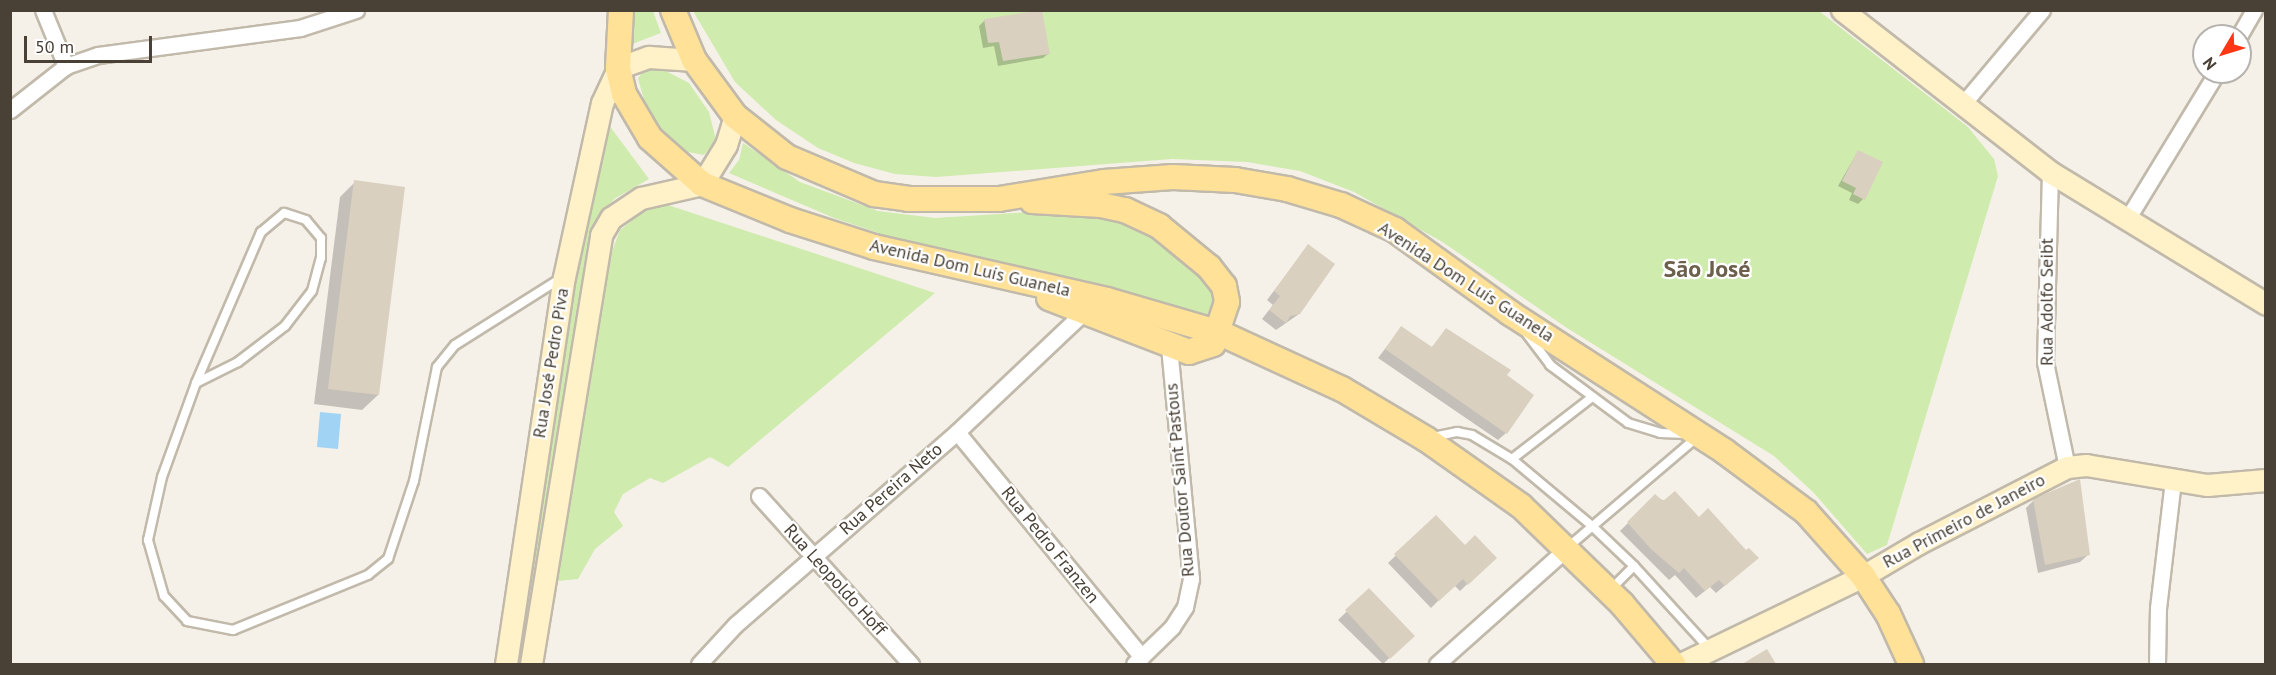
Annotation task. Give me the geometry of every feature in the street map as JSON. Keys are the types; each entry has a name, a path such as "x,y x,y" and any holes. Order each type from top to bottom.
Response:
{"main road":[{"name":"Avenida Dom Luís Guanela","path":"621,10 618,68 624,94 650,138 678,167 702,184 790,220 874,247 1002,278 1107,300 1220,333 1342,389 1426,439 1521,506 1609,591 1673,664"},
{"name":"Avenida Dom Luís Guanela","path":"673,10 694,60 735,116 787,157 874,194 908,199 999,199 1057,187 1173,177 1236,180 1287,189 1341,205 1395,230 1510,313 1699,435 1806,512 1863,576 1888,614 1911,664"},
{"path":"999,199 1101,205 1125,210 1159,226 1209,267 1224,286 1227,302 1220,333 1203,351 1189,352 1169,347 1083,313 1002,278"}],"street":[{"path":"43,10 66,66"},
{"path":"10,110 66,66 98,55 300,27 356,10"},
{"path":"1962,105 2042,10"},
{"path":"2246,24 2254,10"},
{"path":"1848,12 1962,105 2050,172 2126,221 2265,304"},
{"path":"618,68 649,57 694,60"},
{"name":"Rua José Pedro Piva","path":"506,664 564,277 594,128 618,68"},
{"path":"2126,221 2210,84"},
{"path":"702,184 726,146 735,116"},
{"name":"Rua Adolfo Seibt","path":"2050,172 2045,362 2067,467"},
{"name":"Rua José Pedro Piva","path":"531,664 601,235 610,218 640,198 702,184"},
{"name":"Rua Pereira Neto","path":"699,664 707,652 813,556 957,432 1083,313"},
{"name":"Rua Doutor Saint Pastous","path":"1138,661 1172,627 1185,607 1191,579 1169,347"},
{"name":"Rua Pedro Franzen","path":"957,432 1138,661"},
{"name":"Rua Primeiro de Janeiro","path":"1681,664 1863,576 1919,543 2067,467 2086,465 2206,485 2265,480"},
{"path":"2157,664 2158,608 2173,481"},
{"name":"Rua Leopoldo Hoff","path":"759,496 911,664"},
{"path":"1437,664 1565,550"}],"lane":[{"path":"196,382 238,362 285,326 312,291 321,258 321,238 306,219 284,213 261,232 196,382 162,477 148,540 164,596 187,621 233,630 368,575 388,559 414,481 437,367 455,345 507,309 564,277"},
{"path":"1510,313 1550,365 1591,398 1628,423 1660,433 1699,435"},
{"path":"1512,459 1591,398"},
{"path":"1426,439 1458,432 1472,435 1512,459 1592,526 1634,566 1710,649"},
{"path":"1565,550 1699,435"},
{"path":"1609,591 1634,566"}],"green space":[{"path":"630,11 653,11 661,33 627,46"},
{"path":"693,11 1819,11 1968,127 1994,159 1998,176 1887,545 1867,554 1814,493 1774,456 1567,328 1444,243 1354,192 1300,171 1247,162 1172,159 936,177 895,174 854,163 818,148 776,120 735,82"},
{"path":"656,66 689,83 709,112 716,140 704,155 682,151 661,132 647,111 638,78 643,72"},
{"path":"606,121 649,179 614,199 595,224 589,239 535,587 528,586 574,281"},
{"path":"743,143 800,182 878,211 935,218 1047,211 1094,215 1131,226 1174,251 1194,268 1216,297 1215,318 1134,294 911,244 834,218 729,173 739,160"},
{"path":"668,205 935,293 728,467 710,457 663,483 650,478 623,494 614,512 623,526 595,549 578,579 558,581 605,270 620,230 648,208"}],"water":[{"path":"320,412 341,414 338,449 317,447"}],"building":[{"path":"1042,10 1050,54 1003,61 999,42 988,43 984,19"},
{"path":"1858,150 1883,162 1865,200 1853,194 1856,188 1842,181"},
{"path":"354,180 405,187 379,395 328,389"},
{"path":"1308,244 1335,264 1300,314 1290,316 1286,323 1269,310 1280,296 1274,291"},
{"path":"1401,326 1432,347 1446,328 1511,370 1507,375 1534,395 1507,434 1385,349"},
{"path":"2080,479 2090,555 2045,565 2033,499"},
{"path":"1675,491 1699,517 1708,508 1746,550 1749,548 1759,558 1725,586 1719,580 1705,591 1684,568 1679,573 1651,549 1627,522 1655,494 1663,501"},
{"path":"1436,515 1465,545 1475,535 1497,558 1468,585 1463,579 1439,601 1394,554"},
{"path":"1369,588 1415,636 1390,659 1345,610"},
{"path":"1767,649 1776,664 1742,664"}],"district":[{"name":"São José","path":"1707,269"}]}
